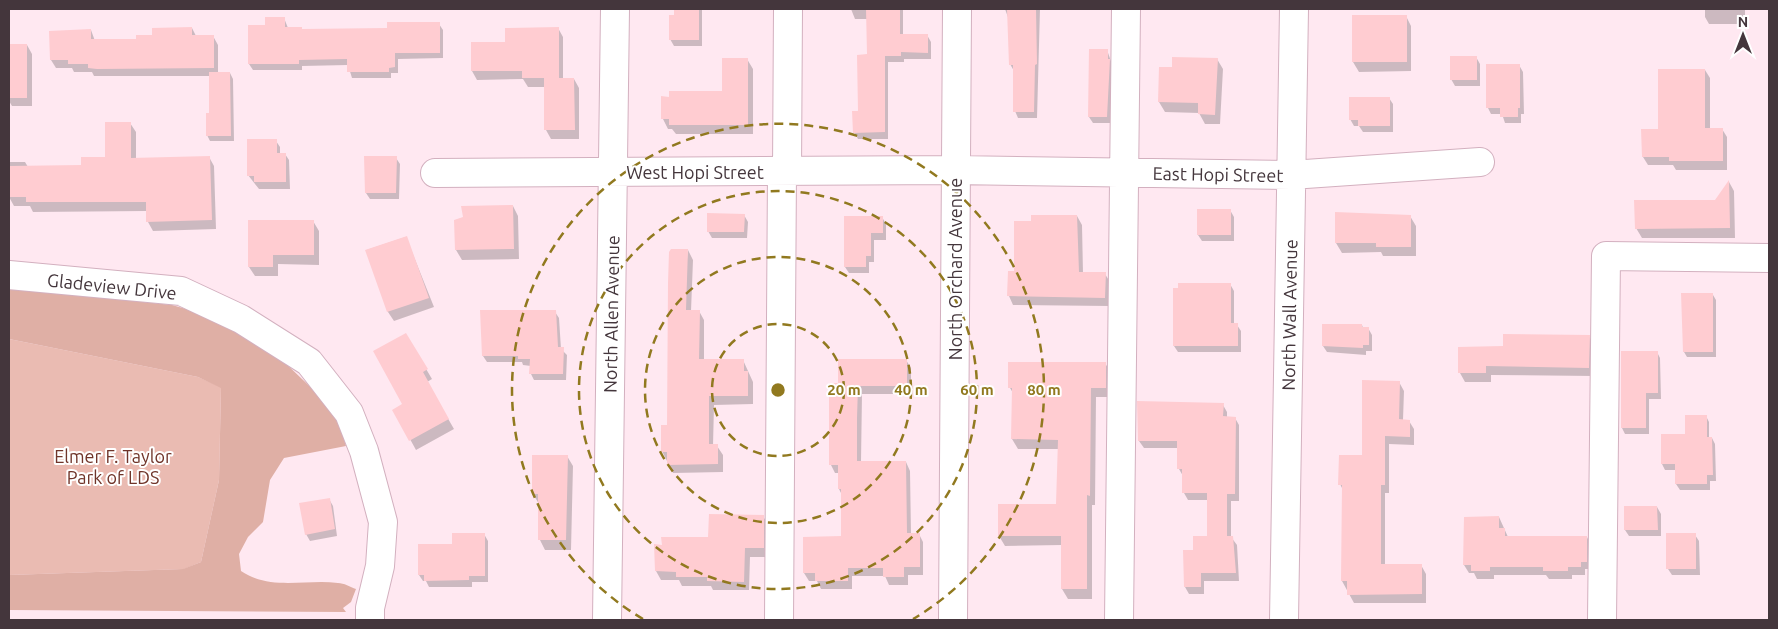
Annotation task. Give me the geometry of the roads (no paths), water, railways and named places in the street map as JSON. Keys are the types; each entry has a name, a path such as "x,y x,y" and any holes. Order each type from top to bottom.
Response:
{"street":[{"name":"North Allen Avenue","path":"607,620 616,9"},
{"path":"779,620 784,171 788,9"},
{"name":"North Orchard Avenue","path":"953,620 957,9"},
{"path":"1118,620 1126,9"},
{"name":"North Wall Avenue","path":"1284,620 1294,9"},
{"name":"East Hopi Street","path":"955,170 1291,175 1480,162"},
{"name":"West Hopi Street","path":"435,172 955,170"},
{"path":"1602,620 1606,256 1769,258"},
{"name":"Gladeview Drive","path":"9,275 181,291 241,319 309,362 349,413 364,451 383,522 380,566 370,608 370,620"}],"park label":[{"name":"Elmer F. Taylor Park of LDS","path":"113,466"}]}
